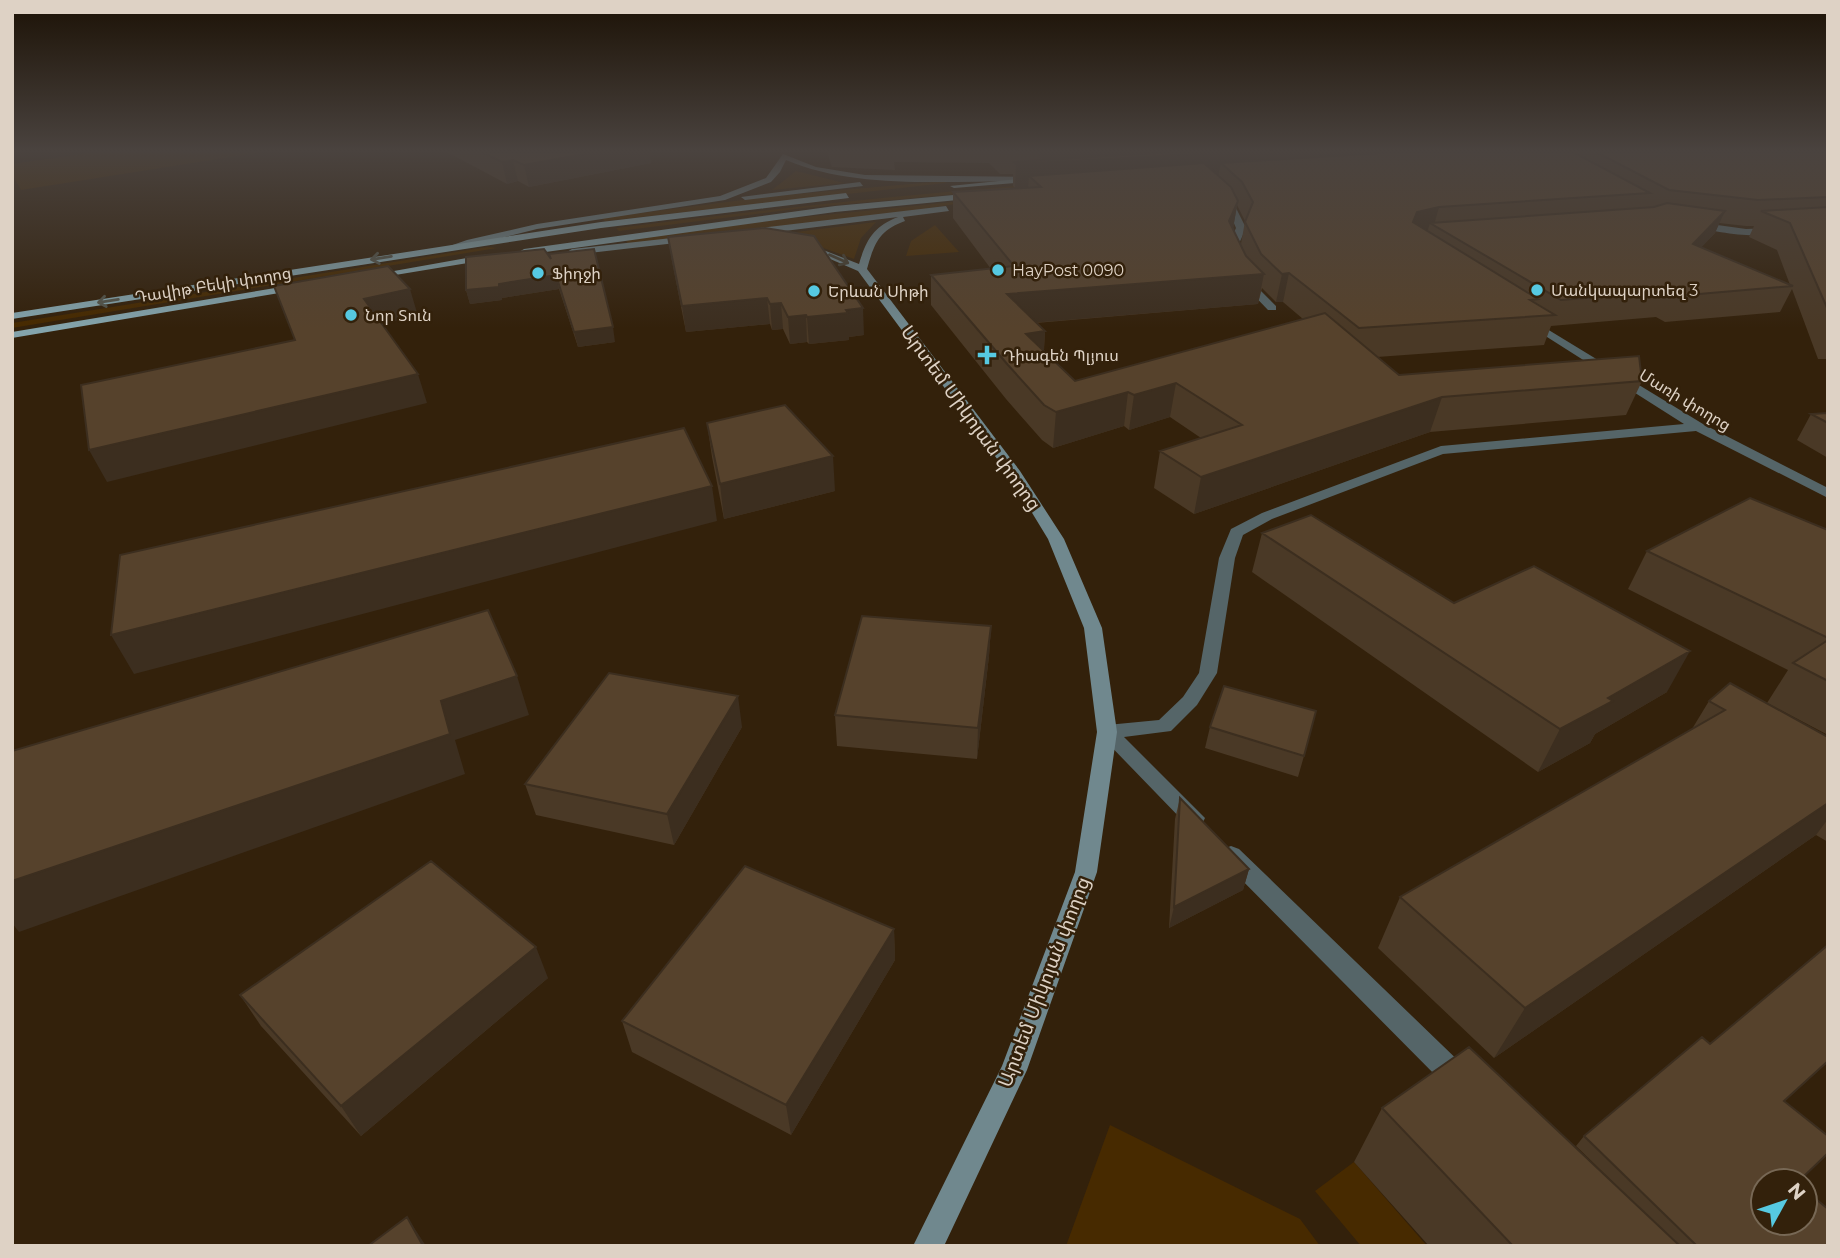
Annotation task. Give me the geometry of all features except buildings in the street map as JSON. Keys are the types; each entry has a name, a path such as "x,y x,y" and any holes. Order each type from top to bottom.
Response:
{"main road":[{"path":"449,248 484,237 562,221 636,211"},
{"name":"Դավիթ Բեկի փողոց","path":"12,316 504,239 723,211"},
{"path":"509,257 681,228 821,211"},
{"path":"361,278 457,262 700,238 932,211"},
{"path":"862,270 873,235 886,224 939,211"},
{"path":"700,238 714,238"},
{"name":"Արտեմ Միկոյան փողոց","path":"741,238 785,241 812,247 862,270 1016,474 1056,539 1093,628 1107,732 1086,872 1014,1070 928,1246"},
{"path":"504,239 527,244 509,257"},
{"name":"Դավիթ Բեկի փողոց","path":"12,335 306,286"}],"street":[{"path":"1233,211 1241,228 1232,248 1248,284 1272,308"},
{"path":"1682,223 1746,232 1783,230"},
{"name":"Մառի փողոց","path":"1519,314 1698,427 1828,494"},
{"path":"1107,732 1164,726 1190,701 1208,673 1227,558 1236,532 1268,516 1441,450 1698,427"},
{"path":"1107,732 1474,1094"}],"shaded area":[{"path":"659,211 697,211 605,221 602,218"},
{"path":"782,211 619,231 616,228"},
{"path":"866,211 911,211 628,244 625,239"},
{"path":"876,222 861,238 854,259 815,245 772,235"},
{"path":"935,225 959,252 906,256 911,241"},
{"path":"487,247 497,248 12,328 12,323"},
{"path":"1110,1125 1300,1219 1320,1246 1066,1246"},
{"path":"1354,1162 1427,1246 1361,1246 1315,1191"}],"place":[{"name":"HayPost 0090","path":"998,270"},
{"name":"Ֆիդջի","path":"538,273"},
{"name":"Մանկապարտեզ 3","path":"1537,290"},
{"name":"Երևան Սիթի","path":"814,291"},
{"name":"Նոր Տուն","path":"351,315"},
{"name":"Դիագեն Պլյուս","path":"987,355"}]}
